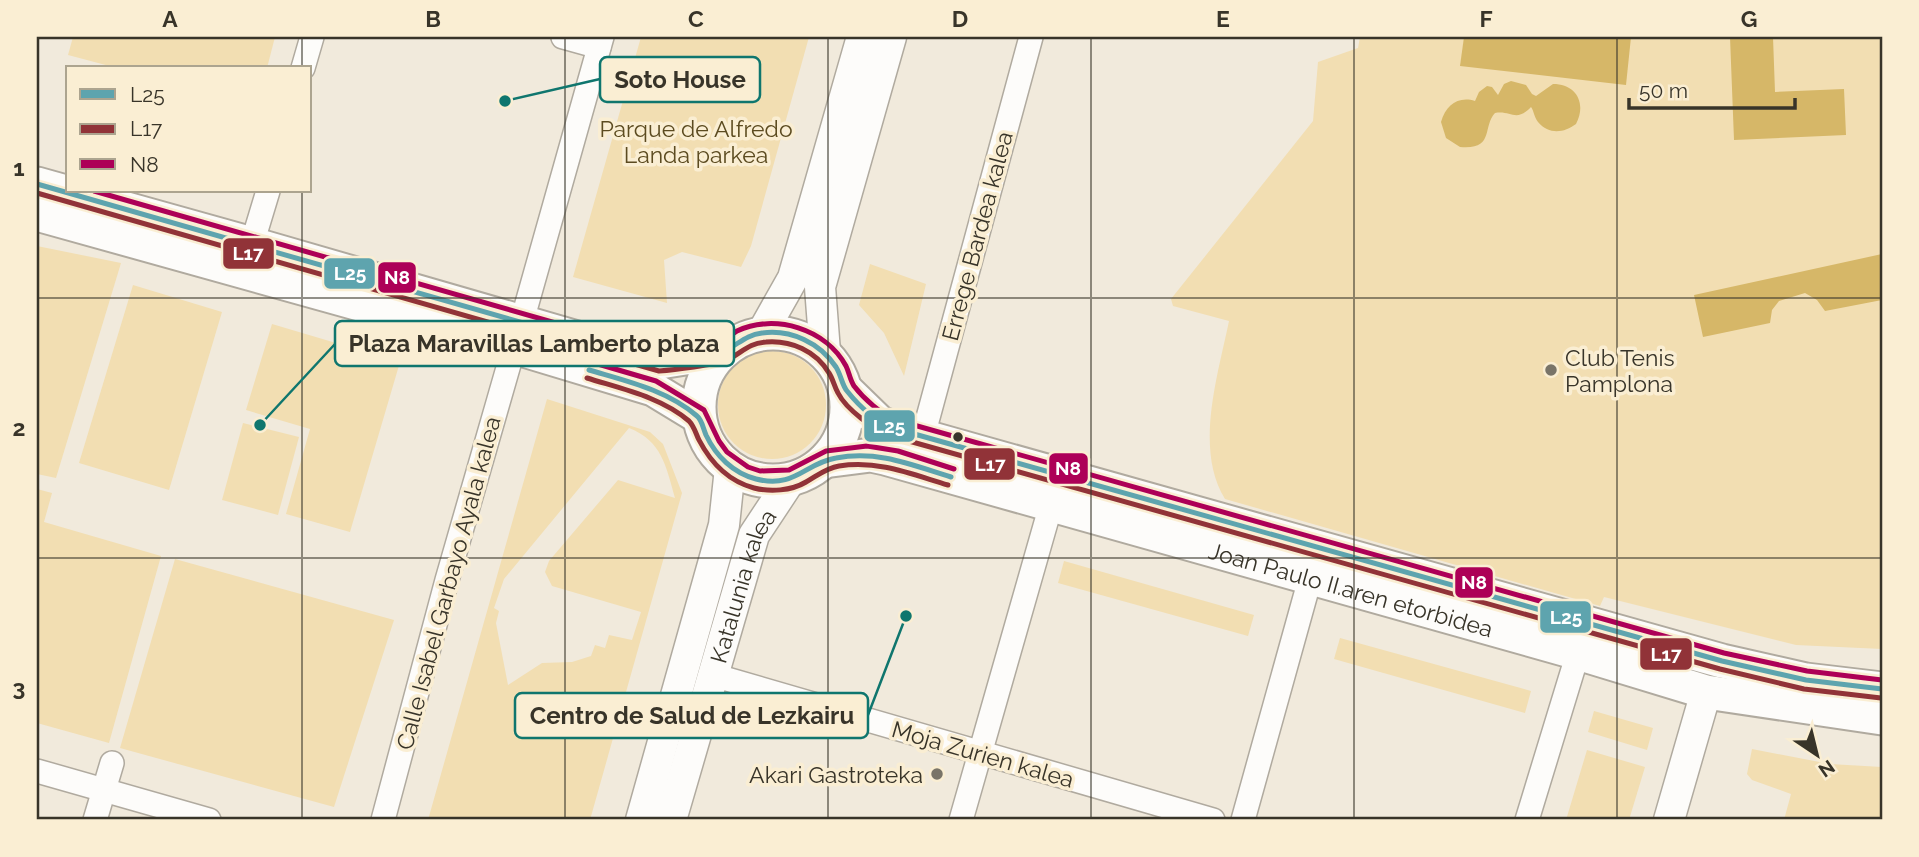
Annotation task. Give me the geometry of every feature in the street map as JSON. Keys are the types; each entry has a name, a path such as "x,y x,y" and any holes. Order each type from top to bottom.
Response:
{"main road":[{"path":"37,184 252,244 518,334 653,389 699,417"},
{"path":"37,214 518,334 660,362 723,352"},
{"path":"762,333 785,333 806,340 825,352 838,370 846,390 847,416 839,440 824,461 809,472 791,479 770,481 749,477 730,468 715,454 705,437 699,417 699,393 708,371 723,352 741,339 762,333"},
{"name":"Joan Paulo II.aren etorbidea","path":"846,390 880,423 923,436 1722,662 1807,680 1882,689"},
{"name":"Joan Paulo II.aren etorbidea","path":"824,461 871,454 1578,653 1706,692 1882,718"}],"street":[{"path":"304,66 312,37"},
{"path":"563,37 601,42"},
{"path":"762,333 793,278 862,37"},
{"path":"825,352 820,287 891,37"},
{"name":"Errege Bardea kalea","path":"923,436 1031,37"},
{"name":"Calle Isabel Garbayo Ayala kalea","path":"383,820 447,580 601,42"},
{"path":"252,244 268,192"},
{"name":"Katalunia kalea","path":"641,820 722,533 730,468"},
{"name":"Katalunia kalea","path":"671,820 754,535 791,479"},
{"path":"961,820 1051,505"},
{"path":"1243,820 1310,579"},
{"path":"1527,820 1578,653"},
{"name":"Moja Zurien kalea","path":"713,676 1213,820"},
{"path":"1669,820 1706,692"},
{"path":"95,820 112,763"},
{"path":"37,771 209,820"}],"green space":[{"path":"73,37 275,37 268,66 109,66 68,55"},
{"name":"Parque de Alfredo Landa parkea","path":"641,37 809,37 751,246 741,267 682,252 664,260 667,303 573,277"},
{"name":"Club Tenis Pamplona","path":"1360,37 1882,37 1882,649 1796,645 1604,597 1600,606 1225,499 1211,458 1210,435 1215,388 1229,321 1173,306 1171,299 1313,121 1318,62 1358,48"},
{"path":"37,246 121,263 56,478 37,474"},
{"path":"870,264 926,284 904,376 884,333 859,305"},
{"path":"133,285 222,312 169,490 79,463"},
{"path":"272,324 400,362 350,532 286,514 310,429 246,410"},
{"path":"772,351 793,355 810,367 822,384 826,405 822,426 810,443 793,455 772,459 751,455 734,443 722,426 718,405 722,384 734,367 751,355"},
{"path":"547,399 650,432 663,444 682,493 590,820 428,820","holes":["629,428 640,433 656,447 661,456 675,498 618,480 549,561 545,572 552,586 641,612 632,640 609,635 605,648 595,645 591,656 572,662 542,663 508,685 496,623 499,611 494,608 504,579"]},
{"path":"243,423 299,437 278,515 222,500"},
{"path":"37,489 52,493 44,522 161,556 109,743 37,723"},
{"path":"175,559 394,620 334,807 120,748"},
{"path":"1064,561 1254,615 1248,636 1058,583"},
{"path":"1340,638 1531,691 1525,713 1334,659"},
{"path":"1594,711 1653,728 1647,750 1588,732"},
{"path":"1752,749 1830,764 1882,767 1882,820 1784,820 1791,794 1752,780 1747,774"},
{"path":"1587,750 1645,767 1629,820 1566,820"}],"shaded area":[{"path":"1464,37 1631,37 1626,85 1460,66"},
{"path":"1730,37 1773,37 1775,92 1844,89 1846,135 1734,140"},
{"path":"1511,81 1526,85 1536,96 1553,84 1568,87 1580,102 1576,124 1562,131 1552,131 1538,122 1531,107 1517,115 1495,113 1486,136 1478,145 1460,147 1446,138 1441,122 1449,107 1458,101 1475,101 1479,92 1487,86 1492,87 1498,95 1504,84"},
{"path":"1882,254 1882,300 1825,311 1817,300 1805,293 1779,301 1772,310 1770,323 1703,337 1694,295"}],"transit line":[{"name":"L25","path":"37,184 660,362 718,353 756,334 784,333 804,340 822,351 836,367 845,389 852,397 874,417 893,428 1722,661 1806,680 1882,689"},
{"name":"N8","path":"98,192 661,353 720,344 737,331 752,326 783,324 798,328 826,342 846,366 858,391 879,410 896,420 1724,653 1807,671 1882,680"},
{"name":"L17","path":"37,193 659,371 721,362 760,343 793,345 810,353 824,365 842,399 854,412 891,436 1720,669 1804,689 1881,698"},
{"name":"N8","path":"591,362 656,381 704,410 727,452 748,467 760,471 789,470 826,451 867,446 898,451 954,469"},
{"name":"L25","path":"589,370 646,387 673,399 699,418 710,443 720,457 740,473 756,479 781,481 825,461 851,456 881,457 951,477"},
{"name":"L17","path":"587,378 641,395 678,413 691,423 704,448 721,470 736,481 754,488 787,489 800,485 830,468 854,465 881,466 948,485"}],"place":[{"name":"Soto House","path":"505,101"},
{"name":"Club Tenis Pamplona","path":"1551,370"},
{"name":"Plaza Maravillas Lamberto plaza","path":"260,425"},
{"name":"Centro de Salud de Lezkairu","path":"906,616"},
{"name":"Akari Gastroteka","path":"937,774"}]}
